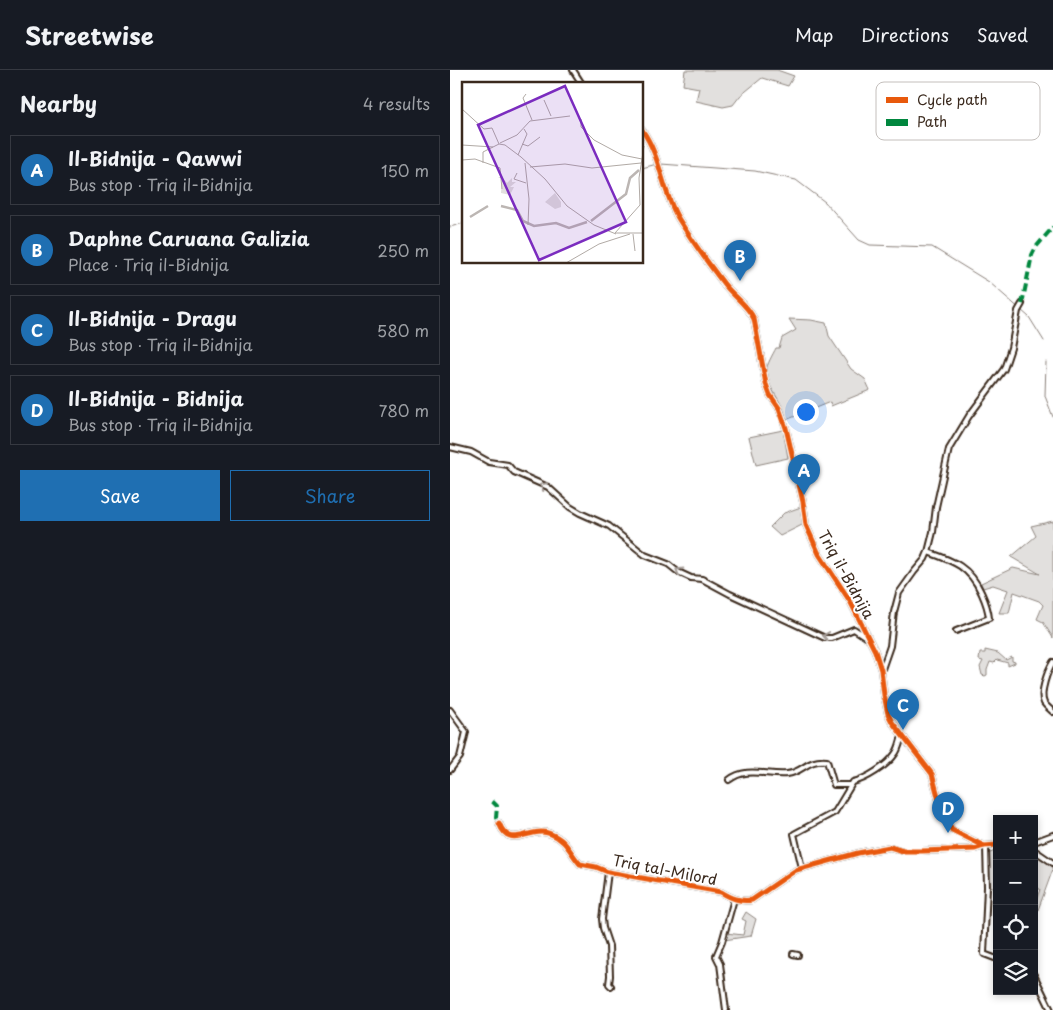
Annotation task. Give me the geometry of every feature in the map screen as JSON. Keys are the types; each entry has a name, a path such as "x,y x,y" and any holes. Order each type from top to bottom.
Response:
{"street":[{"path":"573,70 581,82"},
{"name":"Triq il-Bidnija","path":"644,134 655,158 669,203 726,286 750,310 754,319 766,384 770,395 779,408 786,428 803,502 806,525 811,539 850,601 870,640 881,670 888,714 902,736 932,774 943,815 952,830 985,846"},
{"path":"881,670 890,646 894,612 899,593 925,559 928,552 934,532 936,507 949,450 969,416 1004,369 1012,348 1018,311 1022,304"},
{"path":"450,447 471,452 489,462 508,465 514,472 548,487 570,507 609,526 624,536 639,552 653,560 668,564 678,572 691,578 702,579 826,638 832,638 854,629 870,640"},
{"path":"928,552 952,561 966,570 976,581 988,606 989,618 956,631"},
{"path":"1053,662 1046,673 1042,698 1045,705 1053,712"},
{"path":"450,710 466,732 460,757 450,770"},
{"path":"802,868 794,834 835,812 853,782 865,779 892,758 897,752 902,736"},
{"path":"729,780 735,775 750,772 789,774 801,769 810,762 820,760 827,761 834,785 850,785"},
{"name":"Triq tal-Milord","path":"499,823 504,831 516,838 533,832 551,834 569,847 580,864 596,867 608,872 721,892 734,899 745,901 752,900 796,870 858,853 890,847 903,851 922,851 975,849 993,845"},
{"path":"1038,841 1053,835"},
{"path":"985,846 987,887 984,954 993,957"},
{"path":"1038,853 1053,862"},
{"path":"608,872 602,919 609,946 610,976 608,984 611,986"},
{"path":"726,1010 720,964 716,956 722,942 734,899"},
{"path":"793,954 798,955"},
{"path":"1038,983 1051,1010"}],"shaded area":[{"path":"685,70 777,70 794,76 788,86 762,78 740,96 733,105 723,107 696,101 699,88 683,85"},
{"path":"789,319 826,323 829,336 851,369 865,379 870,390 831,406 830,402 786,420 785,413 769,382 766,371 776,348 779,348 782,338 796,330"},
{"path":"783,430 788,458 756,465 749,437"},
{"path":"801,507 804,524 780,536 770,527 784,513"},
{"path":"1053,521 1053,638 1043,622 1037,619 1043,605 1039,601 1014,592 1009,613 999,613 1008,590 993,585 983,588 981,583 1013,568 1040,574 1011,557 1036,536 1031,526"},
{"path":"985,650 998,653 1006,660 1012,657 1012,661 1015,663 1008,666 1008,663 997,660 994,663 990,662 987,675 982,675 980,667 983,661 979,660 980,653 985,653"},
{"path":"993,852 993,887 989,886 988,854"},
{"path":"1038,855 1053,865 1053,869 1038,910 1040,889 1038,888"},
{"path":"746,912 756,919 751,936 724,940 726,933 743,935 746,921 742,919"}],"waterway":[{"path":"644,167 657,164"},
{"path":"661,164 755,171 796,180 825,202 859,240 870,245 932,247 989,282 1029,317 1044,341"},
{"path":"450,227 462,224"},
{"path":"1046,362 1045,396 1053,417"}],"marked path":[{"path":"1022,304 1032,255 1036,247 1053,227"},
{"path":"492,801 497,806 496,818 499,823"}],"cycle path":[{"path":"644,133 658,162 668,197 678,218 718,276 748,309 754,319 766,384 770,395 779,408 786,428 803,502 806,525 819,554 850,601 875,651 881,670 888,714 892,722 932,774 943,815 952,830 984,846 993,845"},
{"path":"499,823 509,836 515,837 543,832 551,834 565,843 580,864 596,867 608,872 721,892 740,900 752,900 796,870 858,853 890,847 903,851 922,851 975,849 984,846"}],"place":[{"name":"Daphne Caruana Galizia","path":"740,281"},
{"name":"Il-Bidnija - Qawwi","path":"804,495"},
{"name":"Il-Bidnija - Dragu","path":"903,730"},
{"name":"Il-Bidnija - Bidnija","path":"948,833"}]}
